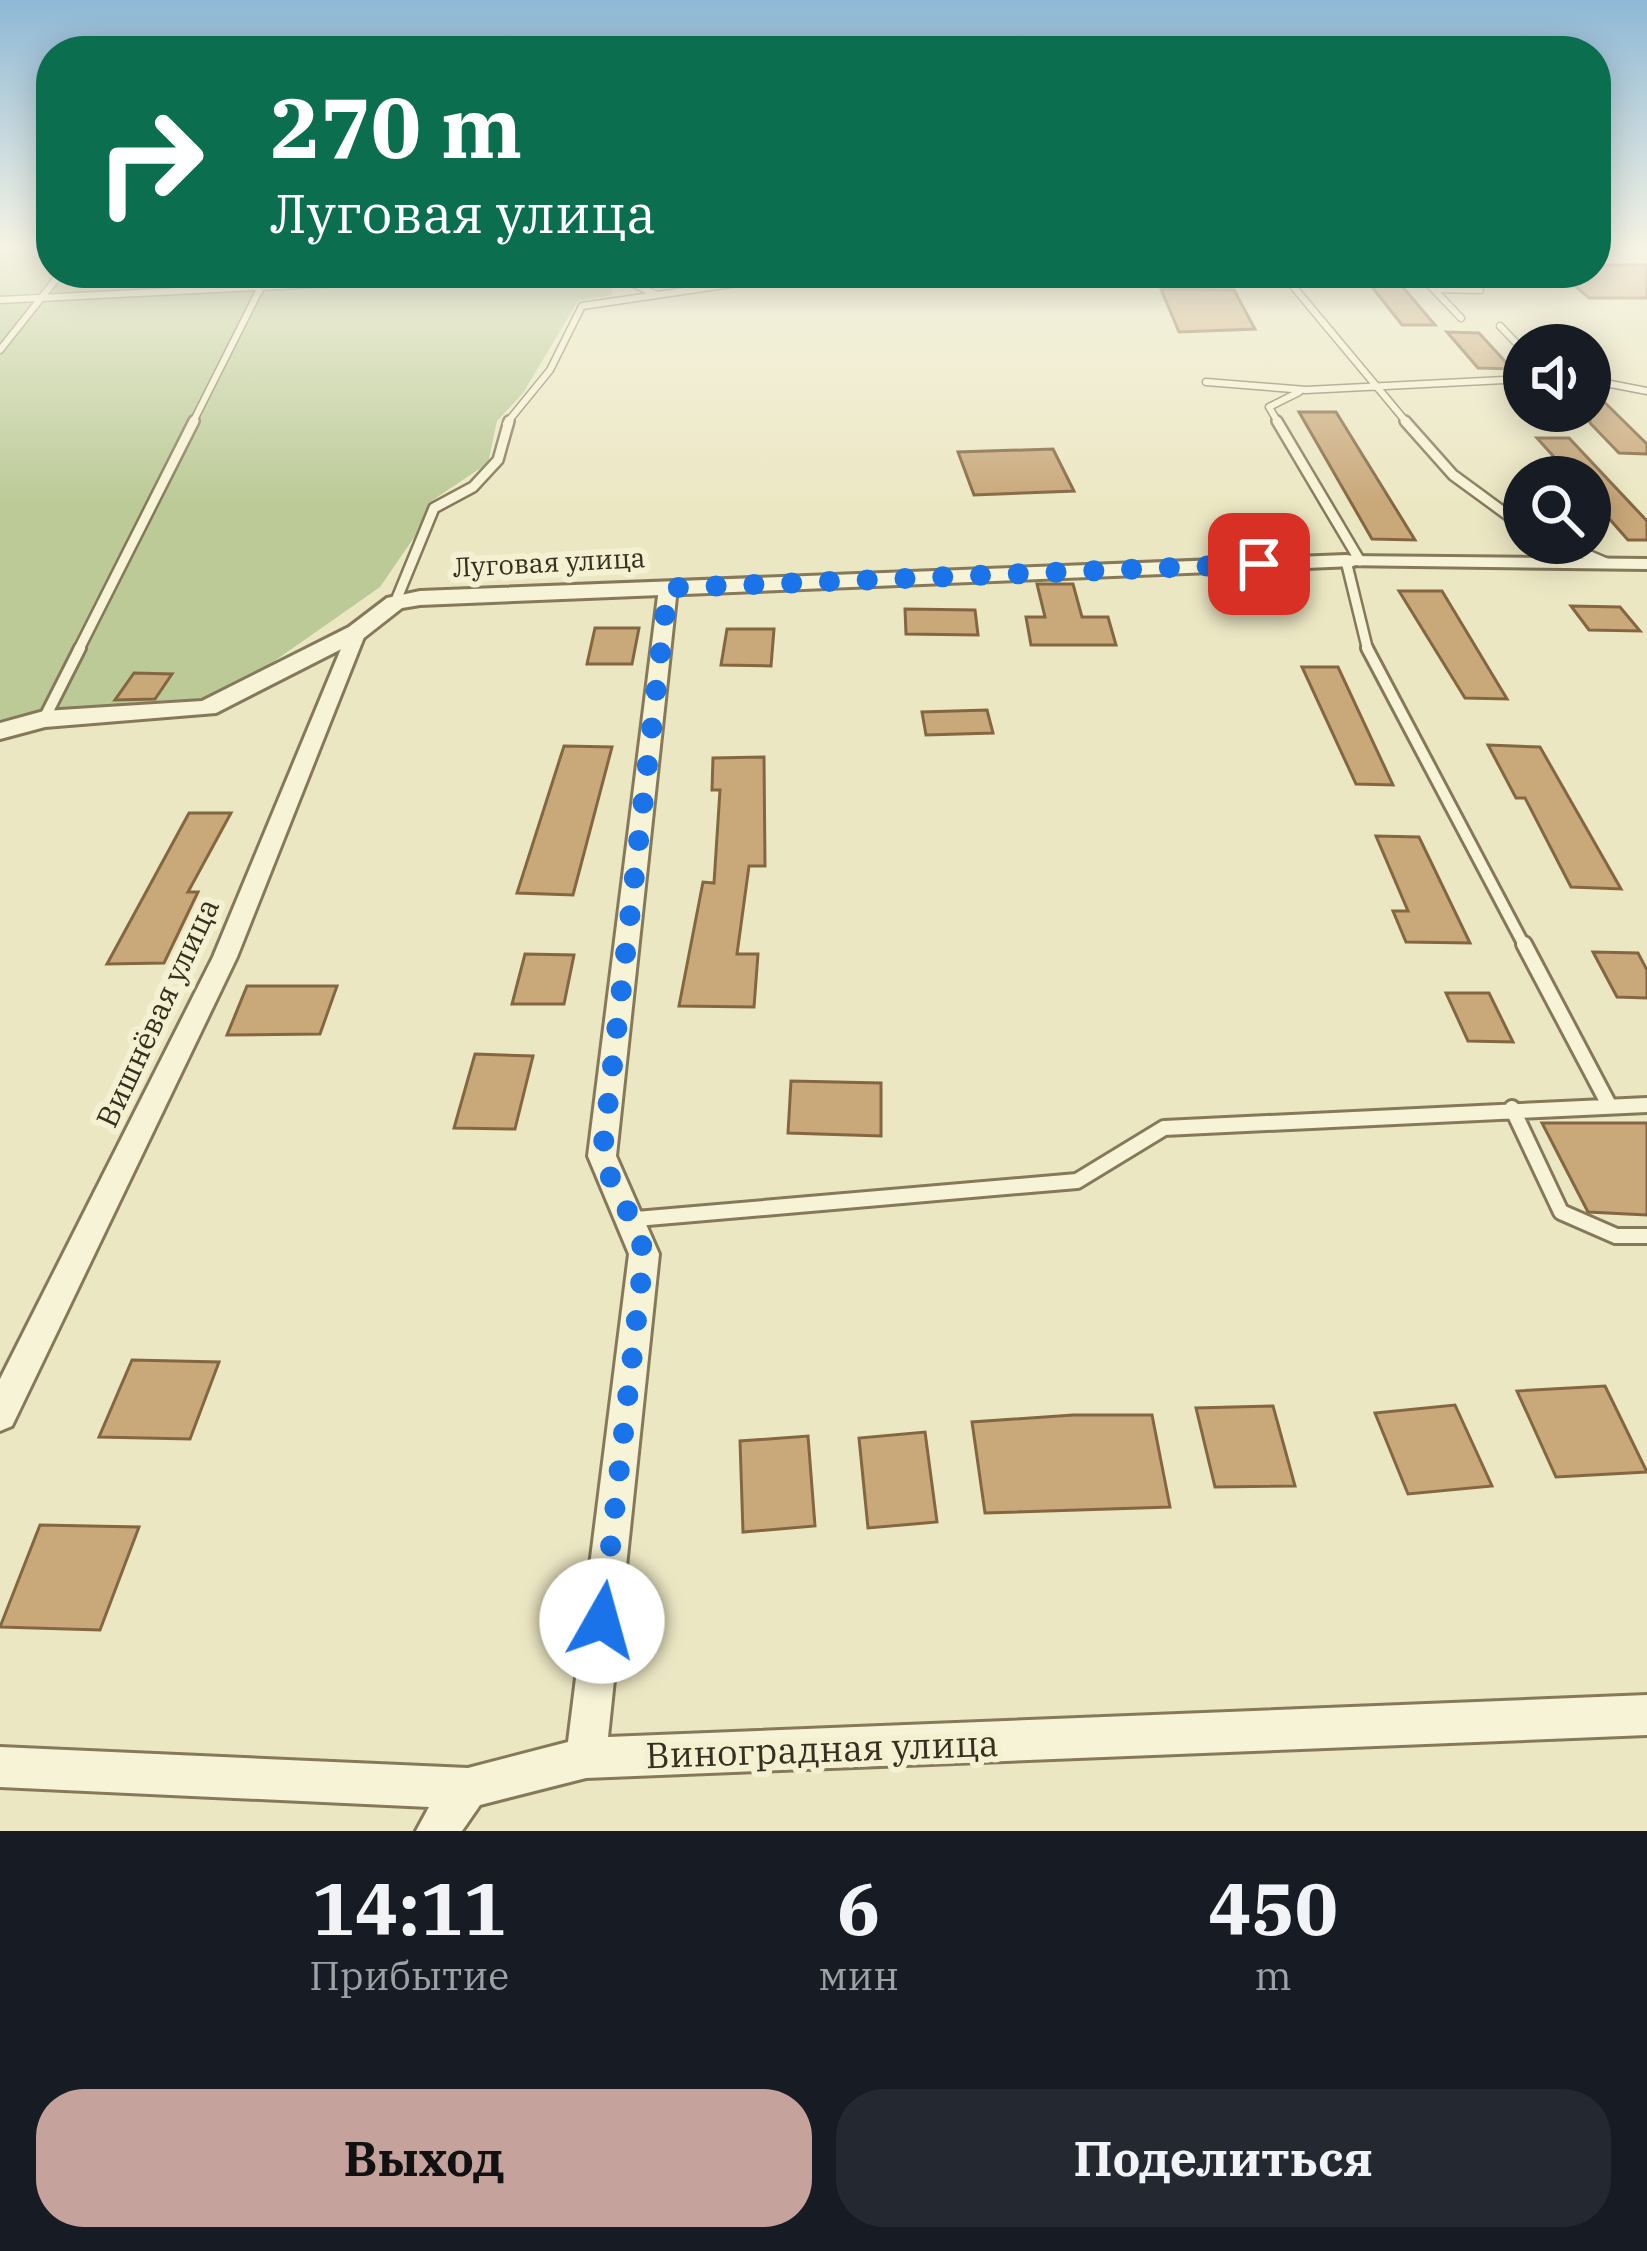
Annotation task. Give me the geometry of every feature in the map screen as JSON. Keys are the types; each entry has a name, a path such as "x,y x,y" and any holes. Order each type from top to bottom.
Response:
{"street":[{"path":"1353,561 1503,563"},
{"name":"Луговая улица","path":"395,603 1353,561"},
{"path":"1611,564 1647,564"},
{"path":"586,1758 644,1254 636,1219 614,1191 602,1156 668,588"},
{"path":"0,731 44,719 207,708 357,632 395,603"},
{"name":"Вишнёвая улица","path":"0,1414 225,956 357,632"},
{"name":"Виноградная улица","path":"0,1767 468,1788 586,1758 1647,1715"},
{"path":"437,1831 468,1788"}],"lane":[{"path":"44,719 240,332"},
{"path":"395,603 406,564 434,508 473,487 498,460 506,424 550,370 568,332"},
{"path":"1336,332 1373,386 1480,499 1503,514"},
{"path":"1206,382 1306,390 1503,380"},
{"path":"1611,385 1647,392"},
{"path":"1306,390 1269,406 1353,561 1364,644 1610,1105"},
{"path":"1631,390 1647,405"},
{"path":"636,1219 1077,1181 1164,1128 1647,1105"},
{"path":"1512,1108 1561,1212 1616,1236 1647,1236"}],"green space":[{"path":"0,332 559,332 523,393 497,421 488,463 430,502 415,536 380,587 256,674 199,703 82,708 0,720"}],"building":[{"path":"1447,332 1479,333 1503,359 1503,369 1478,368"},
{"path":"1611,409 1647,444 1647,454 1619,453 1599,432 1611,432"},
{"path":"1299,412 1336,412 1415,540 1372,539"},
{"path":"1537,438 1569,438 1586,456 1553,456"},
{"path":"1053,449 1074,491 974,495 958,452"},
{"path":"1611,483 1647,521 1647,540 1628,540 1611,521"},
{"path":"1037,584 1073,584 1082,617 1108,617 1116,645 1031,645 1026,617 1045,617"},
{"path":"1399,591 1442,591 1507,699 1465,698"},
{"path":"1571,606 1620,607 1640,631 1589,630"},
{"path":"905,609 975,610 978,635 906,634"},
{"path":"595,628 639,628 632,664 587,664"},
{"path":"727,629 774,629 771,666 721,665"},
{"path":"1302,667 1338,667 1393,785 1356,784"},
{"path":"134,673 172,674 155,699 115,700"},
{"path":"987,710 993,733 926,735 922,712"},
{"path":"1488,745 1540,747 1621,889 1571,887 1525,798 1516,798"},
{"path":"564,746 612,747 573,895 517,893"},
{"path":"764,757 765,866 749,866 737,954 758,954 754,1007 679,1006 703,882 714,883 720,790 712,790 713,758"},
{"path":"189,813 231,813 188,892 198,892 164,963 107,964"},
{"path":"1376,836 1419,837 1470,943 1406,942 1393,911 1408,911"},
{"path":"1593,952 1638,953 1647,970 1647,998 1617,997"},
{"path":"525,954 574,955 564,1004 512,1004"},
{"path":"247,986 337,986 320,1034 227,1035"},
{"path":"1446,993 1489,993 1513,1042 1468,1041"},
{"path":"475,1054 533,1056 515,1129 454,1128"},
{"path":"791,1081 881,1083 881,1136 788,1133"},
{"path":"1542,1123 1647,1123 1647,1215 1588,1212"},
{"path":"132,1360 219,1362 190,1439 99,1437"},
{"path":"1605,1386 1647,1472 1556,1477 1517,1391"},
{"path":"1455,1405 1492,1486 1408,1494 1375,1413"},
{"path":"1273,1406 1295,1486 1215,1487 1196,1408"},
{"path":"1152,1415 1170,1507 985,1513 972,1422"},
{"path":"925,1432 937,1522 868,1528 859,1438"},
{"path":"808,1436 815,1526 743,1532 740,1441"},
{"path":"40,1525 139,1527 100,1630 0,1627"}],"route":[{"path":"602,1621 644,1254 636,1219 614,1191 602,1156 668,588 1259,564"}]}
